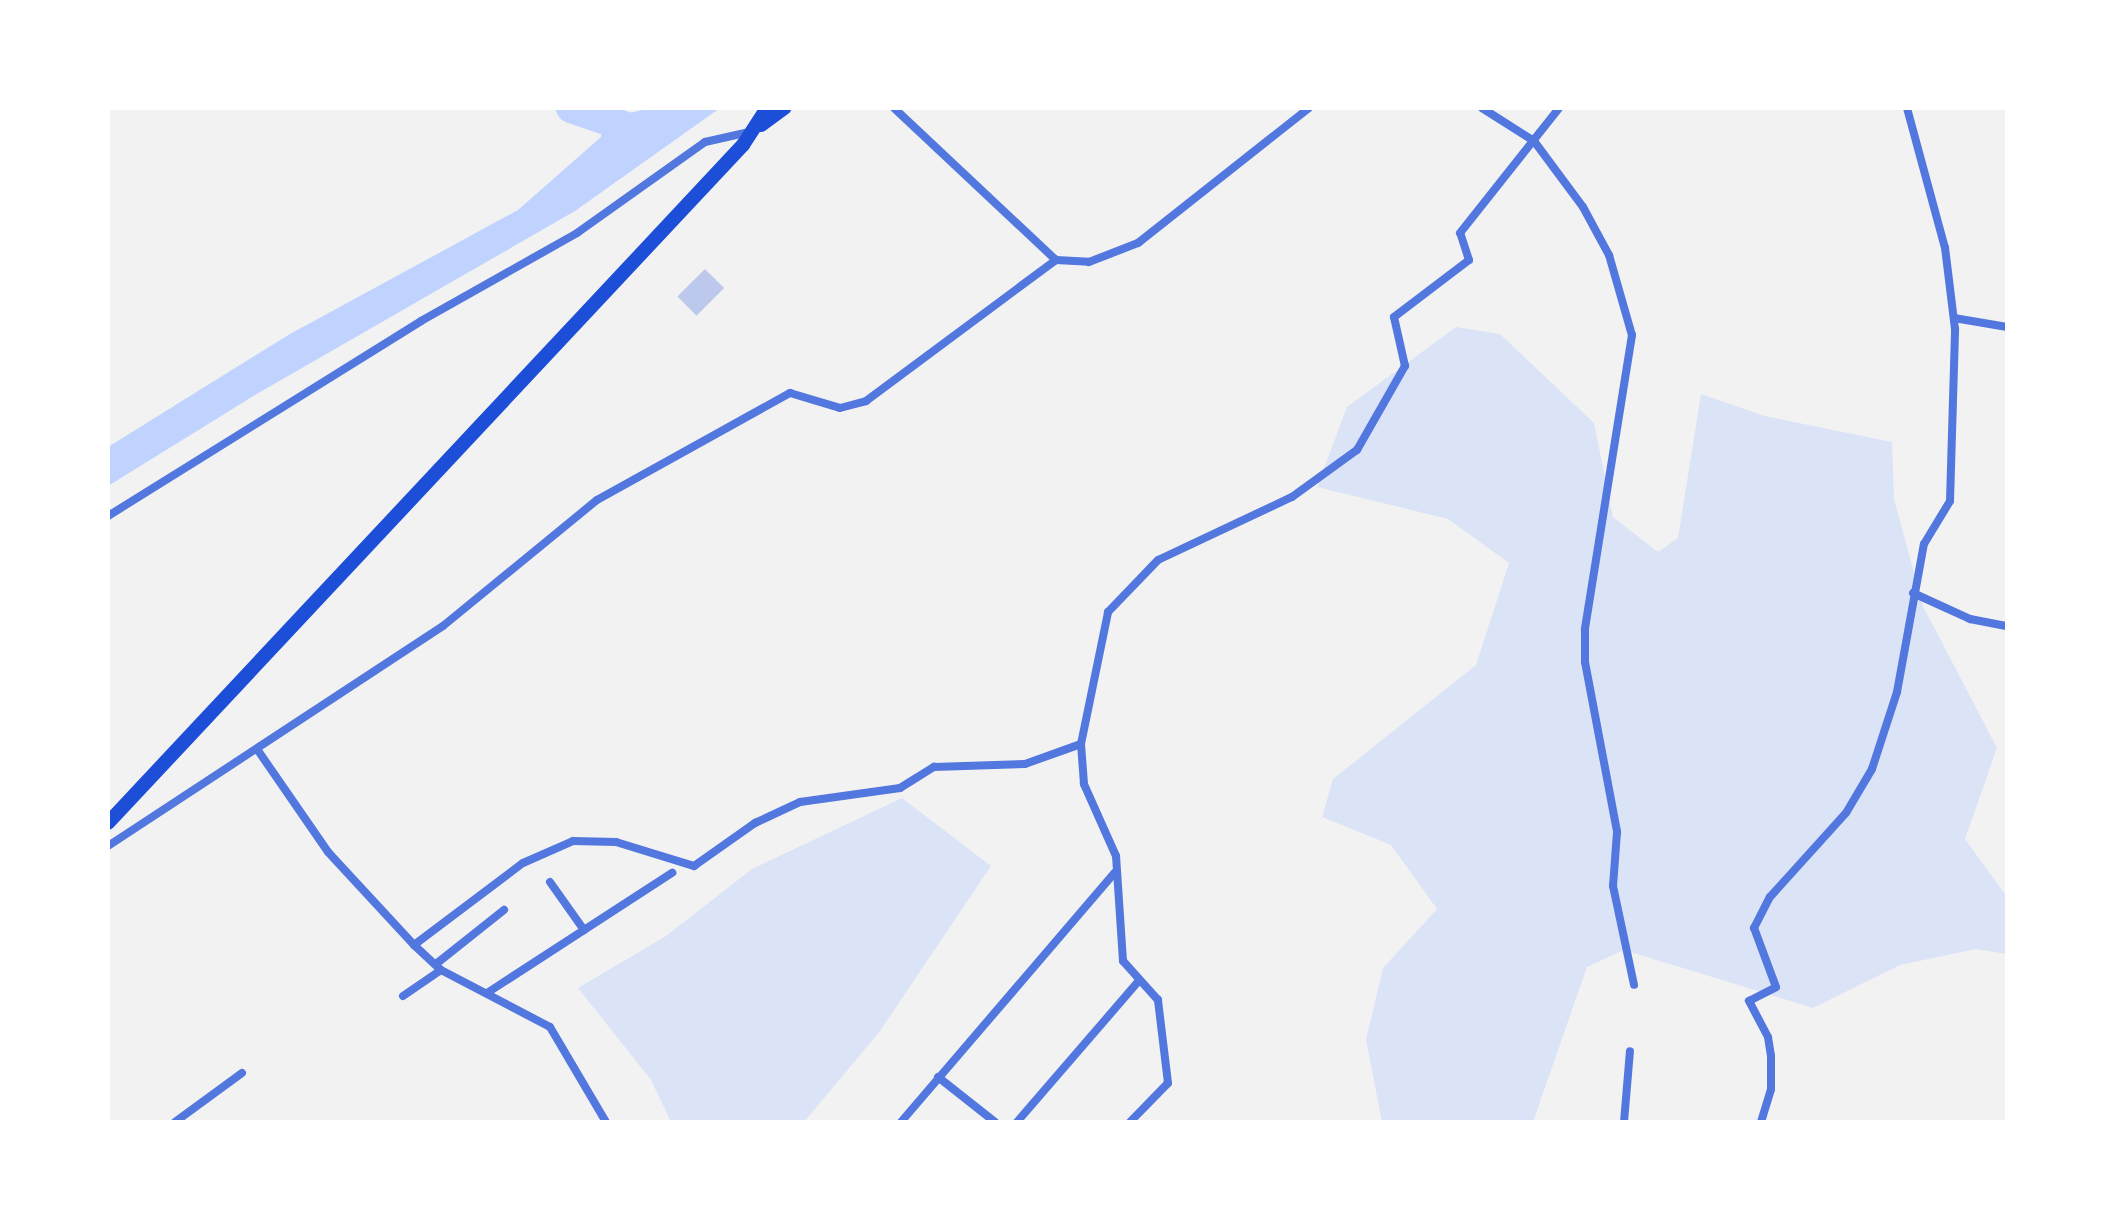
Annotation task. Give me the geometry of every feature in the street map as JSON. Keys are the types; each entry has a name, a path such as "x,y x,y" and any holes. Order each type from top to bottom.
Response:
{"main road":[{"path":"755,130 767,108"},
{"path":"108,823 755,130 784,108"}],"street":[{"path":"894,108 1056,260 1089,262 1138,243 1309,108"},
{"path":"1482,108 1534,141 1583,207 1609,255 1632,335 1585,629 1585,662 1617,832 1613,886 1634,985"},
{"path":"1130,1122 1168,1083 1158,1000 1138,982 1123,961 1116,856 1084,784 1081,744 1108,612 1158,560 1292,497 1357,450 1405,366 1394,317 1469,260 1460,233 1559,108"},
{"path":"1761,1122 1771,1089 1771,1056 1768,1037 1749,1001 1776,987 1754,928 1770,897 1846,813 1872,769 1897,692 1924,544 1950,501 1954,318 1945,248 1907,108"},
{"path":"108,516 421,321 577,233 705,142 755,130"},
{"path":"108,846 443,626 597,500 790,393 840,408 866,401 1056,260"},
{"path":"1954,318 2007,327"},
{"path":"1913,593 1970,619 2007,626"},
{"path":"414,945 432,927 523,863 573,841 616,842 694,866 755,823 800,802 900,788 934,767 1025,764 1081,744"},
{"path":"257,749 328,852 414,945 439,967 550,1027 606,1122"},
{"path":"901,1122 1115,872"},
{"path":"487,993 672,873"},
{"path":"550,882 584,930"},
{"path":"403,996 504,910"},
{"path":"1017,1122 1138,982"},
{"path":"1624,1122 1630,1051"},
{"path":"175,1122 242,1073"},
{"path":"938,1077 995,1122"}],"shaded area":[{"path":"1456,327 1500,334 1594,423 1613,517 1658,552 1678,538 1701,394 1765,416 1892,442 1894,499 1923,606 1997,748 1965,839 2007,897 2007,954 1976,949 1900,965 1813,1008 1624,950 1587,967 1533,1122 1382,1122 1366,1040 1383,968 1437,909 1391,845 1322,817 1333,779 1476,665 1509,563 1448,519 1317,487 1347,407"},
{"path":"902,798 991,866 880,1031 804,1122 671,1122 651,1080 578,988 666,936 752,869"}],"water":[{"path":"651,108 720,108 575,211 255,395 108,486 108,447 290,334 518,210 601,137 603,112 625,114"}],"building":[{"path":"705,269 724,288 697,316 677,297"}],"waterway":[{"path":"571,108 641,132"}]}
